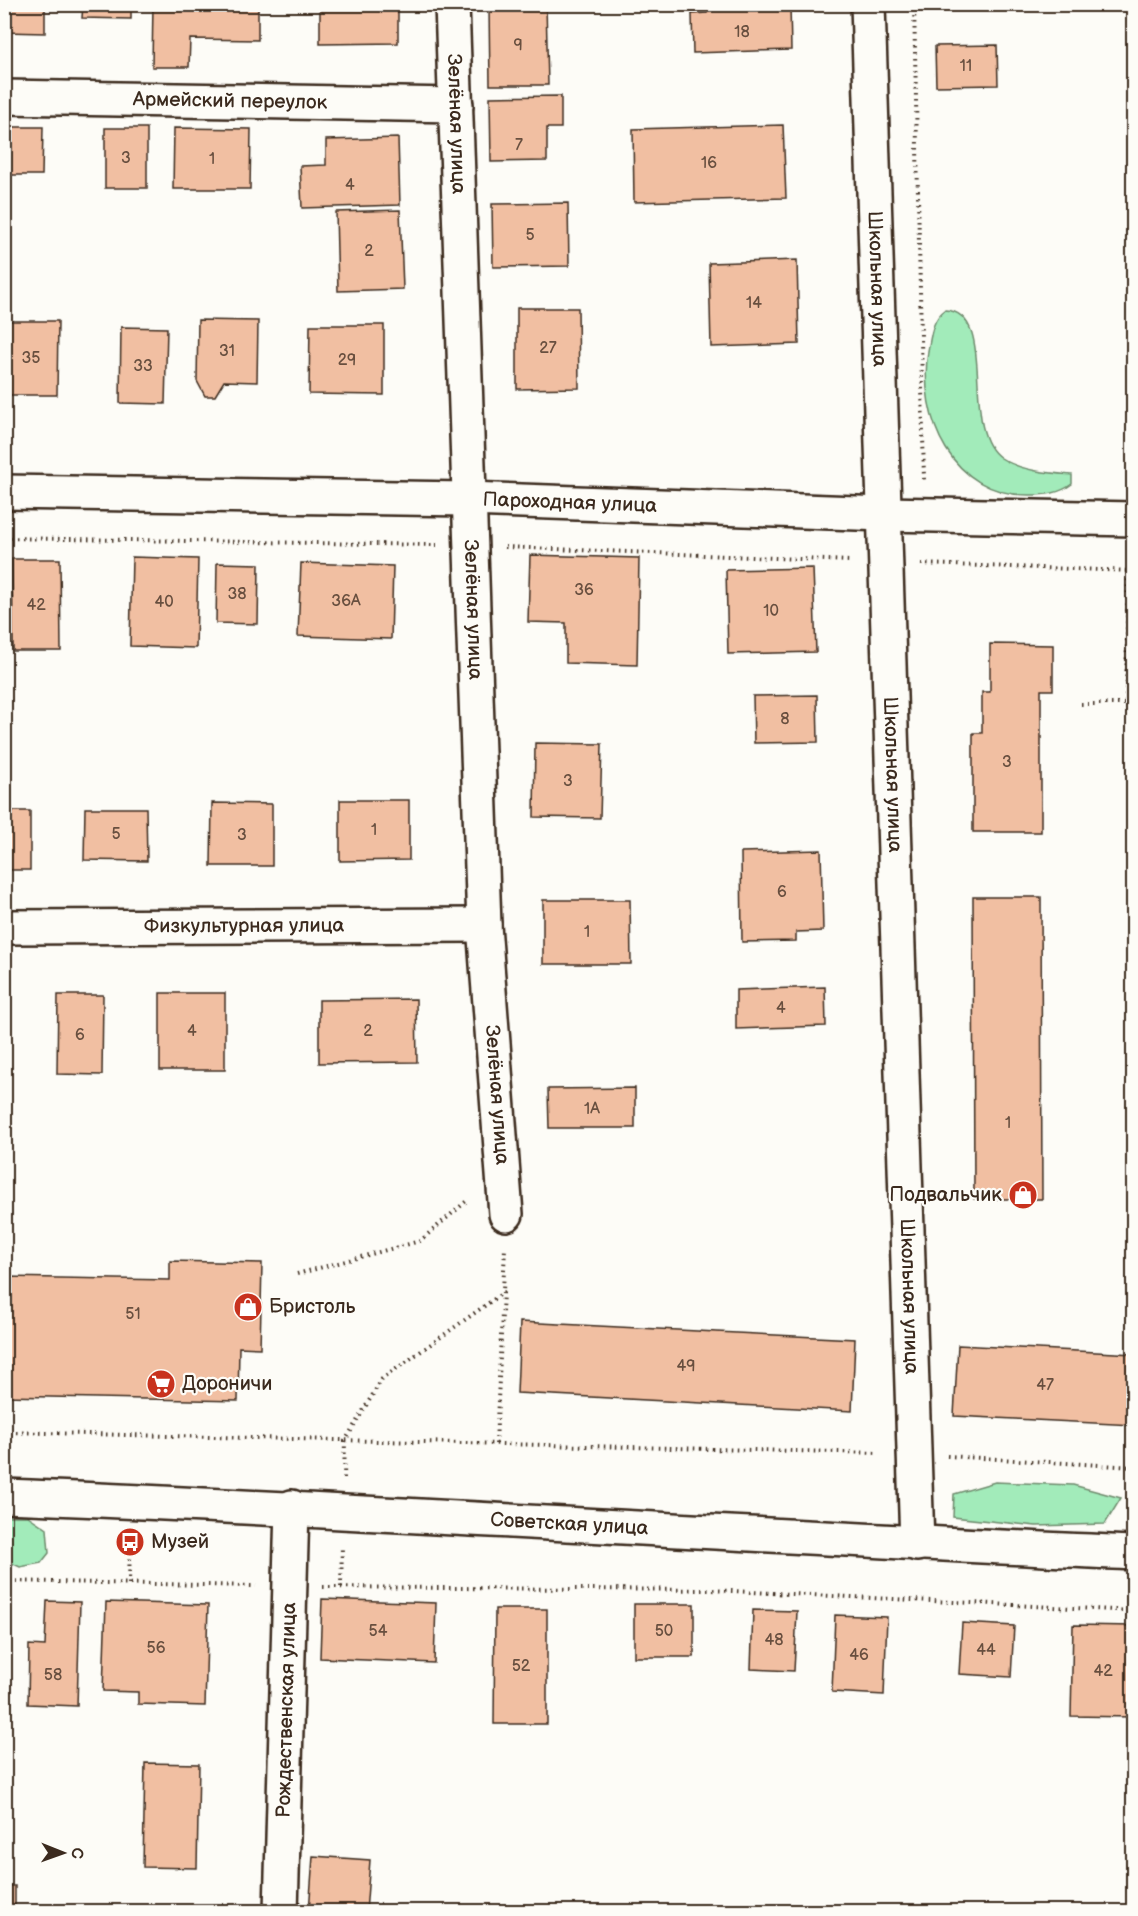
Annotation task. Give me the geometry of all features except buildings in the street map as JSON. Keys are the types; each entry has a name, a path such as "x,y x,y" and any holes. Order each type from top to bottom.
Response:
{"street":[{"name":"Зелёная улица","path":"452,4 469,546 484,925 506,1214"},
{"name":"Школьная улица","path":"868,4 917,1544"},
{"name":"Армейский переулок","path":"4,97 456,105"},
{"name":"Пароходная улица","path":"4,492 468,499 884,514 1134,519"},
{"name":"Физкультурная улица","path":"4,927 484,925"},
{"name":"Советская улица","path":"4,1496 292,1507 917,1544 1134,1553"},
{"name":"Рождественская улица","path":"281,1911 292,1507"}],"path":[{"path":"4,538 469,546 1131,571 1126,704 1081,704"},
{"path":"297,1274 420,1241 457,1212 502,1168"},
{"path":"496,1445 505,1249"},
{"path":"345,1441 382,1379 504,1292"},
{"path":"4,1432 914,1454 1134,1467"},
{"path":"129,1584 130,1542"},
{"path":"4,1581 290,1587 711,1590 1134,1611"}],"green space":[{"path":"945,310 961,316 971,330 976,350 982,423 989,443 1001,458 1017,466 1035,471 1072,475 1072,484 1057,492 1046,494 1002,492 979,482 961,467 946,448 935,426 926,377 933,328 937,318"},
{"path":"995,1482 1073,1485 1121,1498 1105,1524 1036,1526 953,1517 954,1494"},
{"path":"5,1516 28,1516 47,1529 49,1553 41,1563 20,1567 5,1560"}],"place":[{"name":"Подвальчик","path":"1023,1195"},
{"name":"Бристоль","path":"248,1307"},
{"name":"Дороничи","path":"161,1384"},
{"name":"Музей","path":"130,1542"}]}
